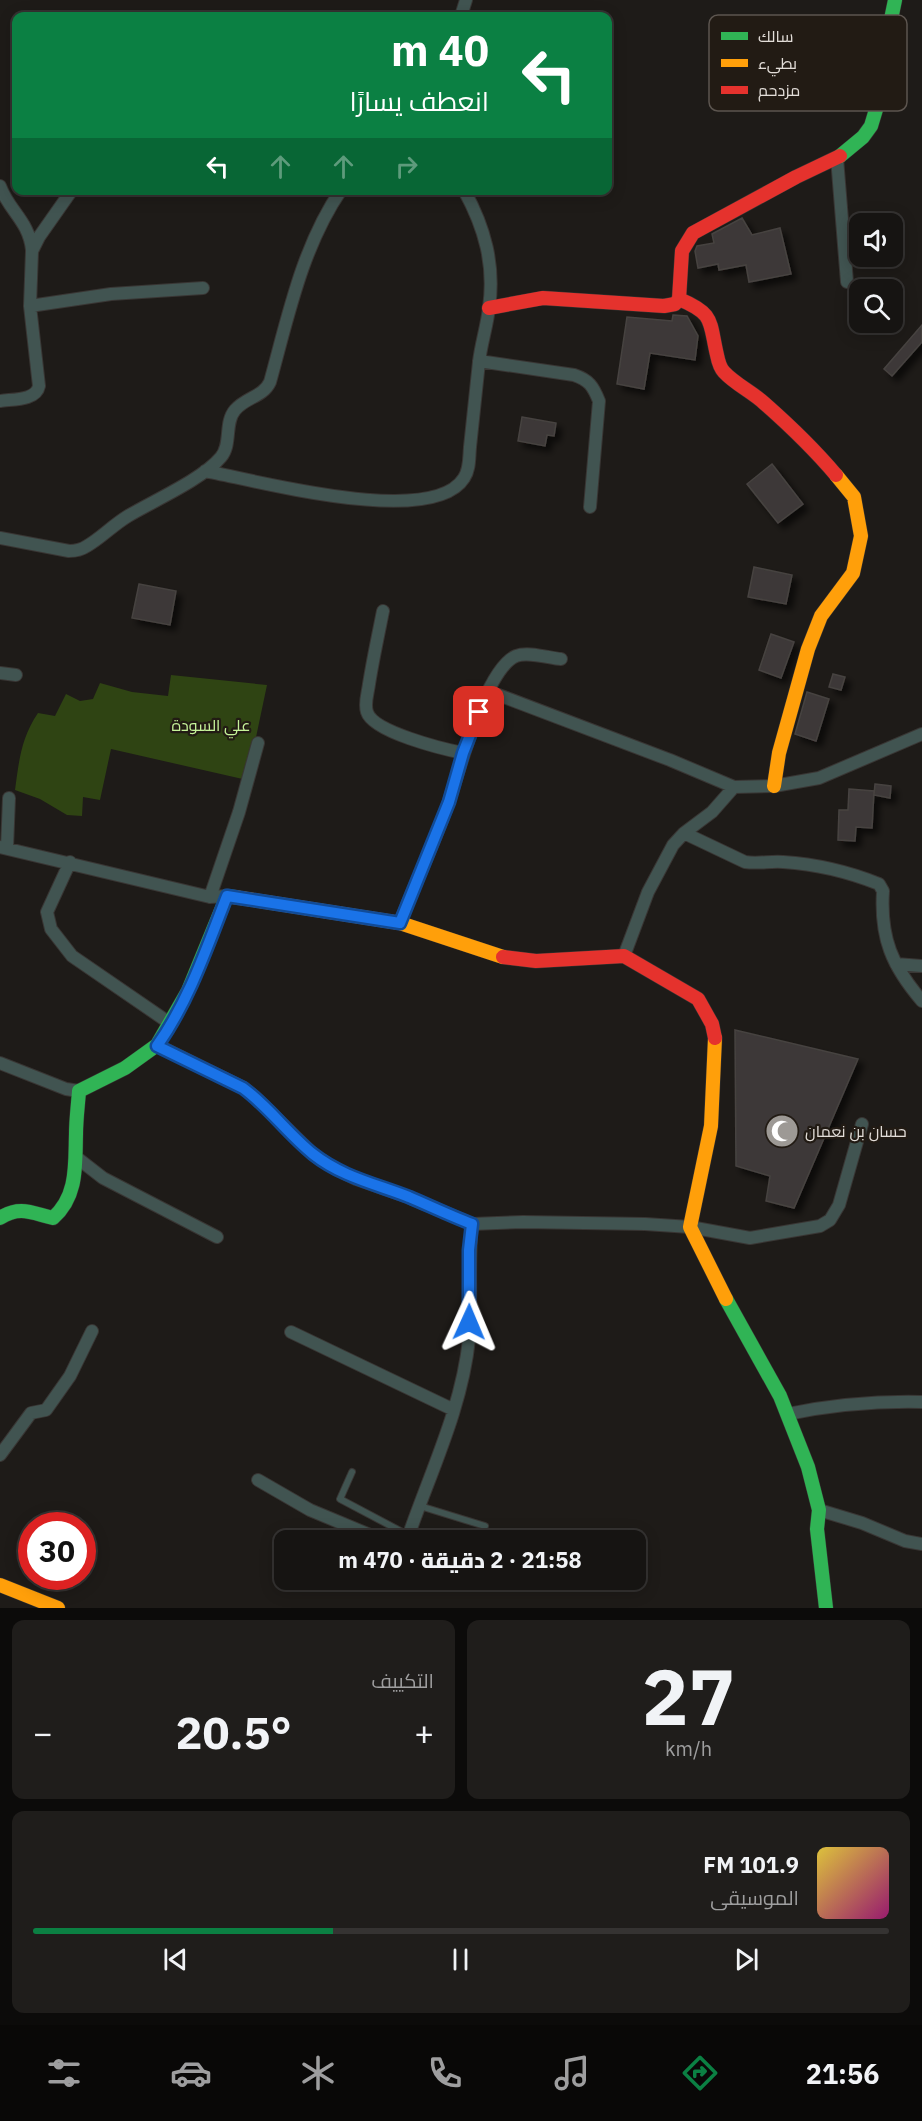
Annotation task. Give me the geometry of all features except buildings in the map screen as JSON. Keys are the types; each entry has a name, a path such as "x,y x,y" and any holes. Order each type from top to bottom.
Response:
{"street":[{"path":"892,15 895,0"},
{"path":"489,308 543,298 672,306 678,299 682,250 693,233 796,177 837,158 851,148 871,126 876,111"},
{"path":"837,158 847,282"},
{"path":"0,186 5,199 28,228 32,251 30,306 39,386 38,392 33,396 0,401"},
{"path":"32,251 68,195"},
{"path":"0,538 69,551 78,550 92,543 125,518 205,471 224,454 231,415 242,404 263,393 270,382 293,298 317,231 338,195"},
{"path":"205,471 298,491 393,502 420,501 442,494 464,480 467,472 479,361 489,308 490,260 478,214 468,195"},
{"path":"30,306 111,294 203,288"},
{"path":"678,299 695,304 710,319 719,364 723,371 763,402 819,455 854,497 861,536 853,573 821,616 808,649 778,753 774,786"},
{"path":"479,361 574,375 586,379 594,387 599,401 590,507"},
{"path":"383,611 374,647 366,705 368,714 378,723 416,741 439,749 463,753"},
{"path":"400,923 449,802 463,753 488,691 505,665 516,656 561,659"},
{"path":"0,673 16,675"},
{"path":"488,691 670,760 734,787 774,786 819,778 922,734"},
{"path":"210,897 239,812 258,743"},
{"path":"624,956 648,892 673,845 684,832 712,812 734,787"},
{"path":"9,798 4,847 210,897 227,896 400,923 500,957 536,961 624,956 698,999 712,1024 715,1037 711,1126 690,1227 722,1292 780,1396 808,1467 819,1510 820,1568 826,1608"},
{"path":"684,832 745,862 783,862 838,871 879,884 883,891 885,938 907,983 922,1001"},
{"path":"70,862 47,912 51,929 72,956 171,1024"},
{"path":"0,1064 66,1089 79,1091 125,1068 157,1046 188,991 227,896"},
{"path":"896,964 922,966"},
{"path":"157,1046 255,1096 314,1155 334,1168 356,1179 408,1197 472,1224 607,1222 690,1227 750,1238 820,1226 830,1220 839,1205 862,1124"},
{"path":"0,1218 16,1209 53,1218 60,1214 66,1205 73,1184 76,1158 79,1091"},
{"path":"76,1158 103,1178 217,1237"},
{"path":"411,1530 454,1410 461,1384 468,1339 469,1250 472,1224"},
{"path":"0,1455 31,1413 46,1410 70,1376 92,1331"},
{"path":"291,1332 454,1410"},
{"path":"788,1414 826,1406 881,1404 897,1401 922,1402"},
{"path":"258,1480 310,1510 358,1530"},
{"path":"819,1510 862,1523 905,1541 922,1544"},
{"path":"0,1585 58,1608"}],"lane":[{"path":"352,1472 340,1499 394,1530"},
{"path":"419,1506 485,1526"}],"green space":[{"name":"علي السودة","path":"171,675 267,685 247,780 111,749 100,800 83,797 82,816 67,815 40,799 15,790 24,741 38,713 55,716 66,694 80,701 93,699 100,683 132,692 168,696"}],"traffic: fast":[{"path":"892,15 895,0"},
{"path":"840,156 863,137 871,126 876,111"},
{"path":"0,1218 20,1211 53,1218 61,1209 67,1200 74,1179 79,1091 125,1068 157,1045 188,991 227,896 234,897"},
{"path":"726,1299 780,1396 808,1467 819,1510 817,1529 826,1608"}],"traffic: slow":[{"path":"774,786 779,753 808,649 821,616 853,573 861,536 854,497 836,475"},
{"path":"234,897 400,923 503,957"},
{"path":"715,1038 711,1126 690,1227 726,1299"},
{"path":"0,1585 58,1608"}],"traffic: jam":[{"path":"489,308 543,298 664,306 675,304 679,299 682,251 693,233 796,177 840,156"},
{"path":"679,299 705,314 711,326 719,362 724,372 783,420 836,475"},
{"path":"503,957 536,961 624,956 698,999 712,1024 715,1038"}],"place":[{"name":"حسان بن نعمان","path":"782,1131"}],"route":[{"path":"469,1322 469,1250 472,1224 408,1197 356,1179 334,1168 314,1155 255,1096 157,1046 188,991 227,896 400,923 449,802 463,753 479,712"}]}
